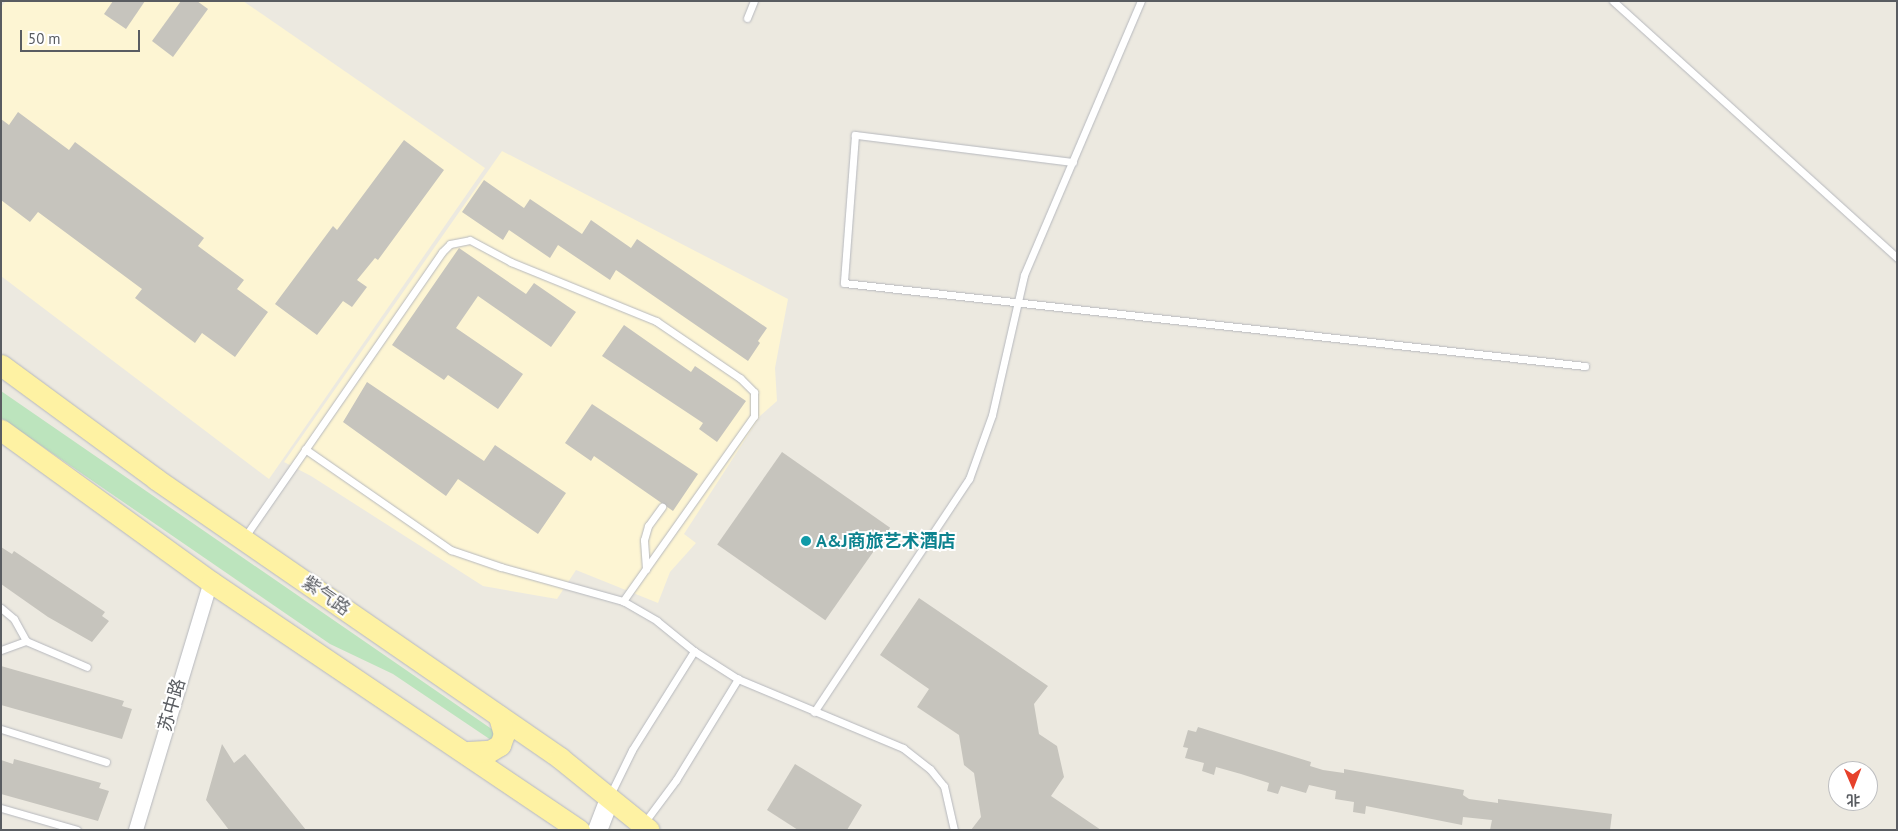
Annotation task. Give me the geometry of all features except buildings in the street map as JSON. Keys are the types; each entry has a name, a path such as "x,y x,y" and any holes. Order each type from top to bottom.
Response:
{"main road":[{"name":"紫气路","path":"1,365 244,539 499,716 609,798 643,828"},
{"path":"1,430 212,582 468,752 579,830"},
{"path":"468,752 490,751 500,745 504,734 499,716"}],"street":[{"name":"苏中路","path":"136,830 212,582"},
{"path":"597,830 609,798"}],"lane":[{"path":"747,18 754,1"},
{"path":"814,712 969,478 992,415 1024,275 1141,1"},
{"path":"1613,1 1897,258"},
{"path":"1072,162 855,134 844,283 1585,366"},
{"path":"244,539 442,252 460,240 479,243 511,262 656,321 740,378 754,392 754,416 623,601"},
{"path":"305,449 451,550 502,567 623,601 657,621 694,651 738,679 902,748 930,769 944,786 954,830"},
{"path":"646,569 644,540 648,526 662,507"},
{"path":"1,608 14,619 26,642"},
{"path":"1,650 26,642 87,667"},
{"path":"609,798 632,750 694,651"},
{"path":"643,828 676,780 738,679"},
{"path":"1,729 106,762"},
{"path":"1,808 78,830"}],"shaded area":[{"path":"6,1 243,1 485,168 269,479 1,276 1,7"},
{"path":"502,151 788,299 775,368 777,401 761,415 684,534 696,543 670,572 658,603 576,570 557,599 483,586 311,476 284,462"}],"green space":[{"path":"1,391 496,732 491,740 393,674 330,644 1,418"}],"place":[{"name":"A&J商旅艺术酒店","path":"806,541"}]}
